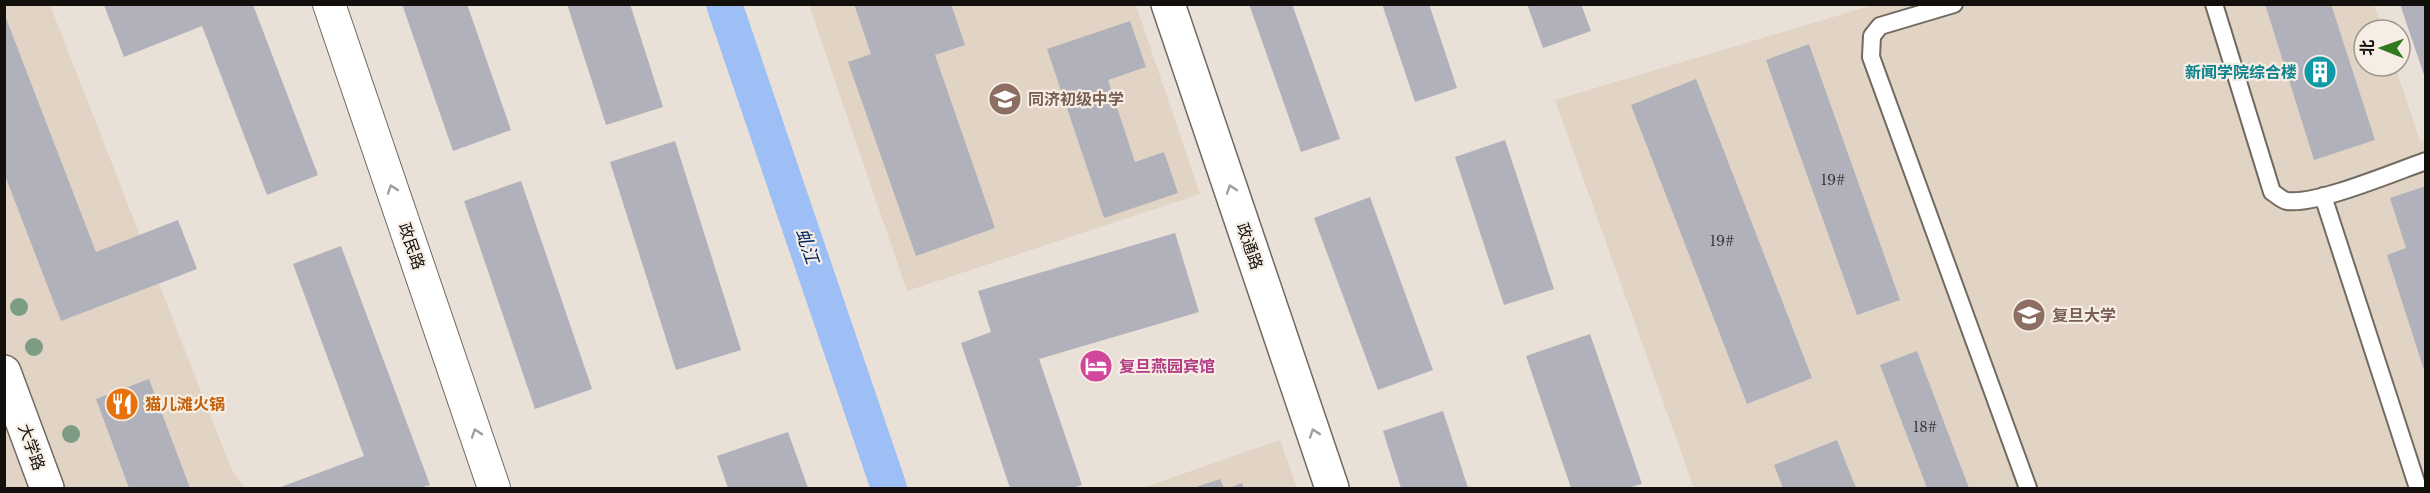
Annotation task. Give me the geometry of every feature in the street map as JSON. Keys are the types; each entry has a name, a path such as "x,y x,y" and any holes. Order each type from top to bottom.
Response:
{"street":[{"name":"政民路","path":"329,4 494,489"},
{"name":"政通路","path":"1168,4 1332,489"},
{"name":"大学路","path":"5,375 47,489"}],"lane":[{"path":"1954,4 1880,26 1872,36 1871,57 2028,489"},
{"path":"2214,4 2272,192 2284,201 2300,201 2323,196 2426,161"},
{"path":"2323,196 2418,489"}],"shaded area":[{"path":"4,5 50,5 231,468 245,488 5,488"},
{"name":"同济初级中学","path":"809,5 1136,5 1200,194 907,291"},
{"name":"复旦大学","path":"1873,5 2374,5 2379,18 2352,18 2352,78 2399,78 2420,141 2425,140 2425,488 1694,488 1555,100"},
{"path":"1280,440 1297,488 1142,488"}],"building":[{"path":"402,4 467,4 511,130 453,151"},
{"path":"567,4 630,4 663,107 606,125"},
{"path":"854,4 951,4 965,45 935,55 995,228 916,256 848,62 871,54"},
{"path":"1249,4 1292,4 1340,139 1301,152"},
{"path":"1382,4 1429,4 1457,88 1415,102"},
{"path":"1527,4 1581,4 1591,31 1543,48"},
{"name":"新闻学院综合楼","path":"2265,4 2331,4 2352,69 2352,78 2355,78 2375,140 2314,160"},
{"path":"2400,4 2426,4 2426,78 2412,40 2412,18 2405,18"},
{"path":"104,5 253,5 318,175 267,195 202,26 124,57"},
{"path":"4,13 96,252 178,220 197,269 61,321 4,173"},
{"path":"1130,21 1146,67 1108,80 1135,162 1164,152 1178,193 1104,218 1047,49"},
{"path":"1809,44 1900,300 1857,315 1766,60"},
{"path":"1696,79 1812,378 1747,404 1631,105"},
{"path":"1505,140 1554,289 1504,305 1455,157"},
{"path":"675,141 741,350 676,370 610,162"},
{"path":"521,181 592,389 535,409 464,201"},
{"path":"2426,186 2425,373 2387,255 2406,248 2390,198"},
{"path":"1370,197 1433,370 1378,390 1314,218"},
{"path":"1175,233 1199,312 1039,359 1082,485 1071,488 1010,488 961,343 991,332 978,291"},
{"path":"341,246 430,485 419,488 278,488 364,456 293,264"},
{"path":"1590,334 1642,484 1627,488 1571,488 1526,356"},
{"path":"1917,351 1969,488 1927,488 1880,365"},
{"path":"149,379 190,488 129,488 96,399"},
{"path":"1443,411 1468,488 1401,488 1383,431"},
{"path":"788,432 808,488 728,488 717,456"},
{"path":"1837,440 1856,488 1783,488 1774,465"},
{"path":"1220,479 1224,488 1193,488"},
{"path":"1242,483 1244,488 1229,488"}],"waterway":[{"name":"虬江","path":"724,4 889,488"}],"place":[{"name":"新闻学院综合楼","path":"2320,72"},
{"name":"同济初级中学","path":"1005,99"},
{"name":"复旦大学","path":"2029,315"},
{"name":"复旦燕园宾馆","path":"1096,366"},
{"name":"猫儿滩火锅","path":"122,404"}]}
